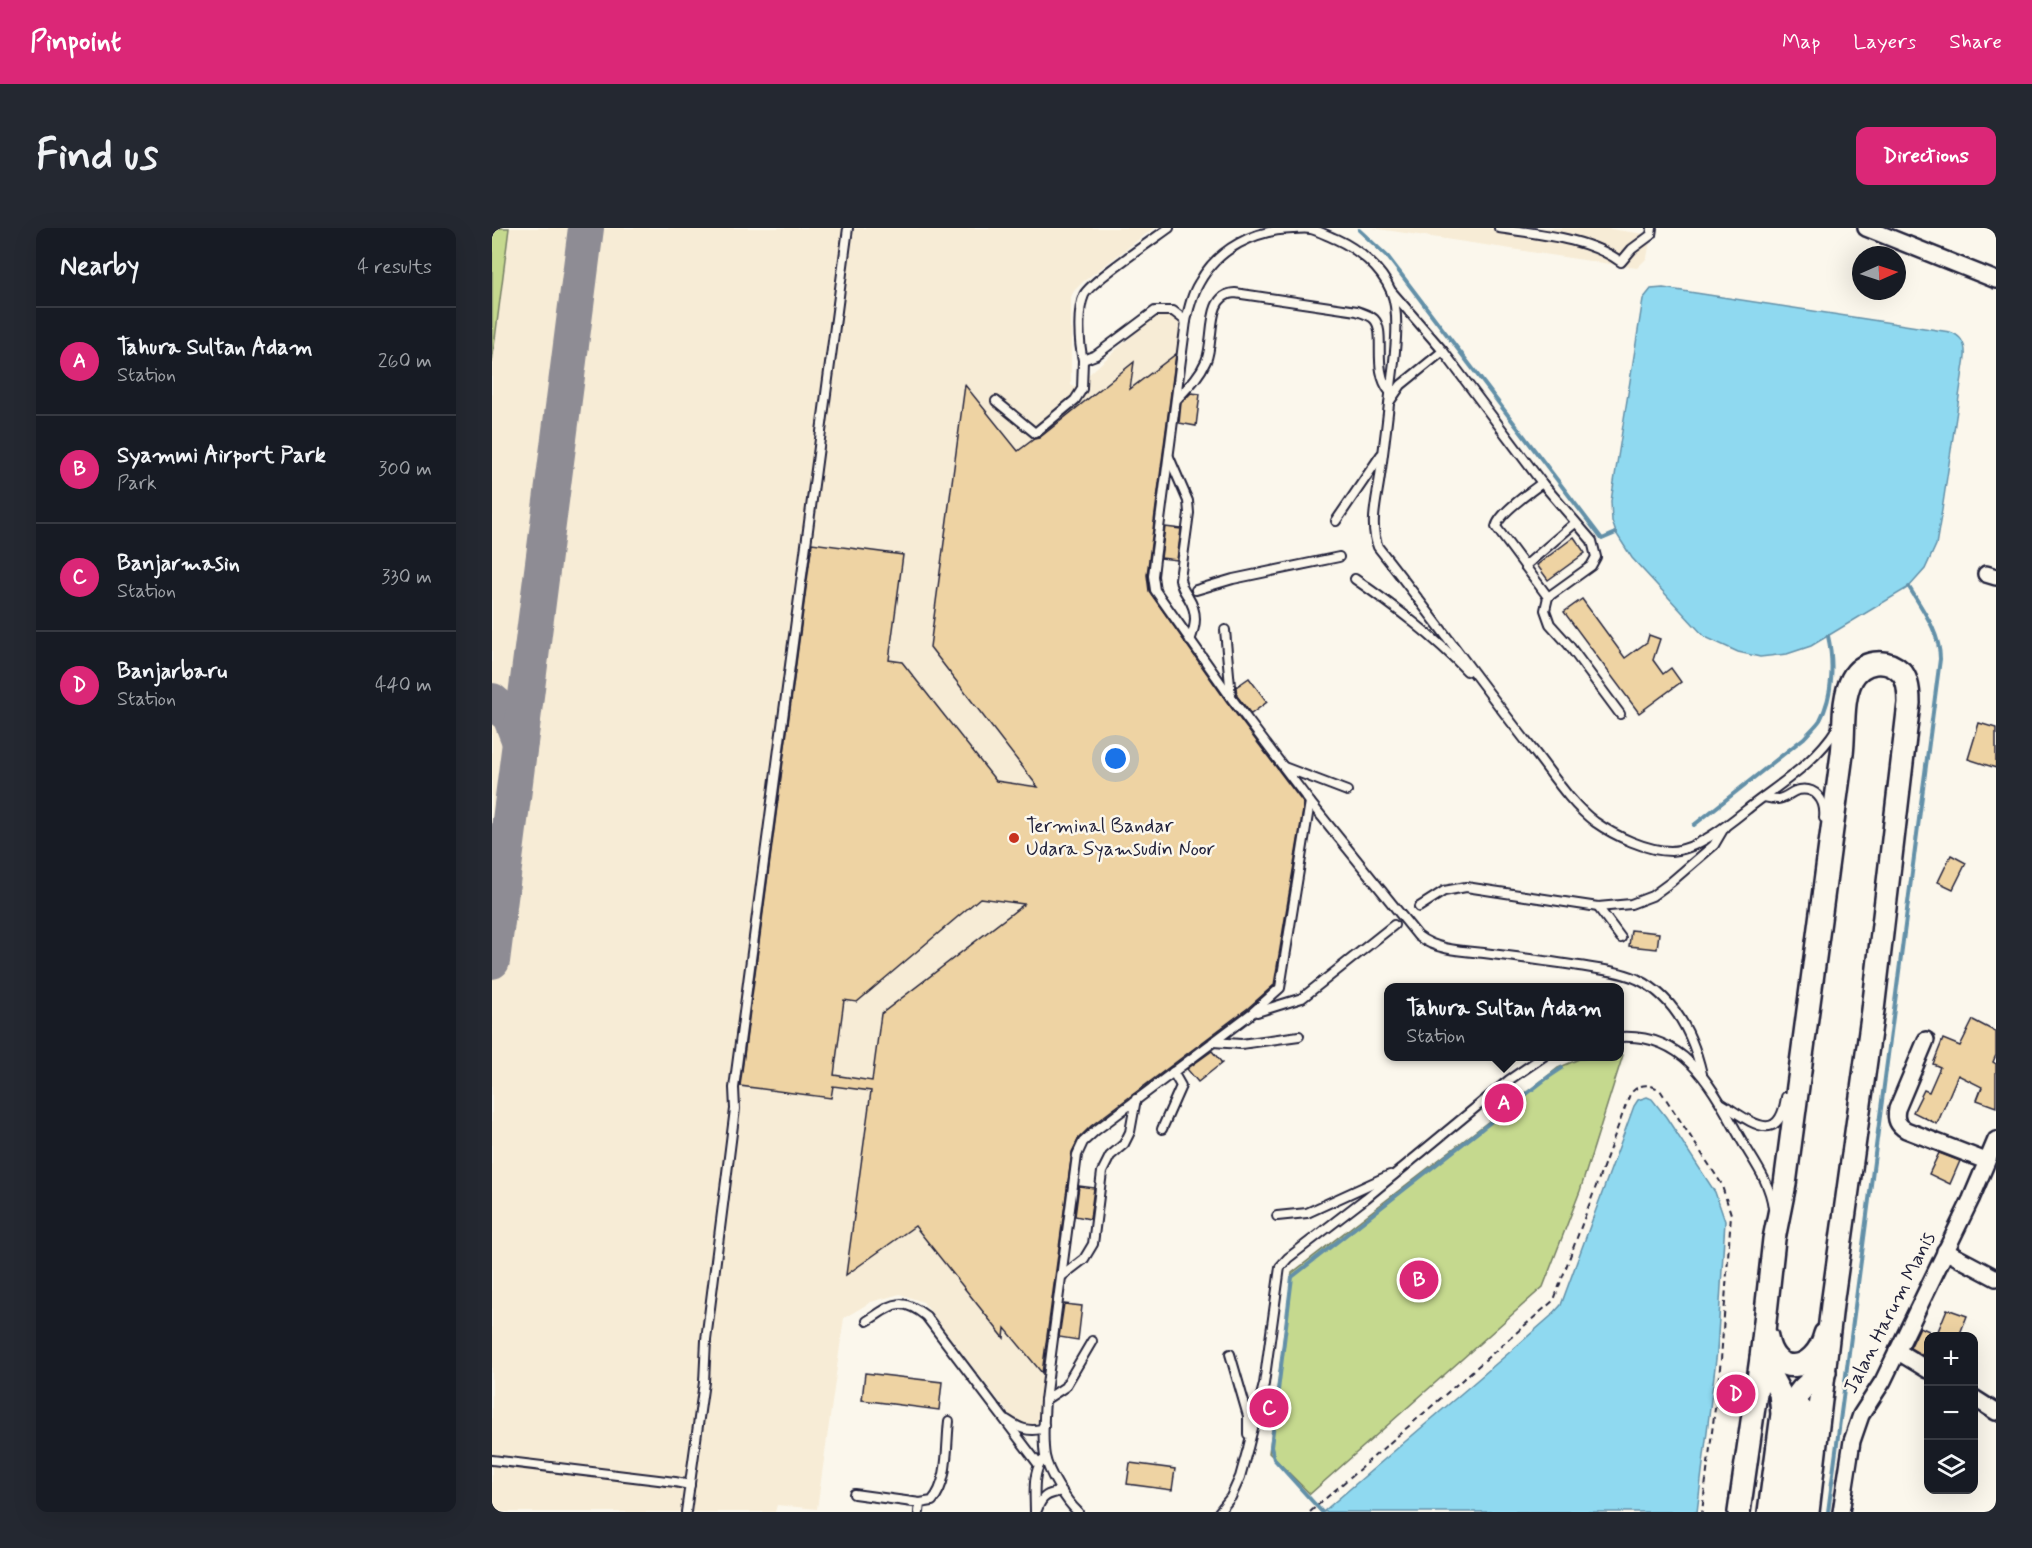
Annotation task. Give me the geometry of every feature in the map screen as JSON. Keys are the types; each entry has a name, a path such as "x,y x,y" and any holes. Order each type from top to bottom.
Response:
{"street":[{"path":"1866,228 1996,280"},
{"path":"1739,1512 1766,1321 1774,1239 1785,1184 1842,754 1843,717 1851,680 1865,666 1881,662 1902,672 1909,692 1896,823 1870,1033 1832,1305 1808,1512"},
{"path":"1926,1040 1897,1109 1896,1121 1906,1130 1986,1161"},
{"name":"Jalan Harum Manis","path":"1841,1512 1852,1441 1861,1415 1883,1381 1971,1199 1996,1140"},
{"path":"1945,1251 1996,1278"},
{"path":"1766,1321 1768,1347 1776,1358 1791,1365 1800,1365 1817,1354 1822,1344 1832,1305"},
{"path":"1897,1351 1924,1367"},
{"path":"1730,1512 1746,1393 1761,1358"},
{"path":"1749,1512 1762,1412 1761,1358"},
{"path":"1759,1512 1772,1412 1771,1395 1761,1358"},
{"path":"1761,1358 1780,1393 1782,1413 1769,1512"},
{"path":"1778,1512 1793,1402 1801,1390 1825,1372"},
{"path":"1788,1512 1803,1405 1825,1372"},
{"path":"1798,1512 1815,1396 1825,1372"},
{"path":"1978,1401 1996,1412"}],"lane":[{"path":"686,1512 704,1382 706,1340 735,1109 734,1088 848,228"},
{"path":"996,400 1035,433 1075,400 1082,389 1081,306 1085,293 1169,228"},
{"path":"1499,228 1546,236 1598,249 1621,262 1632,249 1651,235 1652,228"},
{"path":"1620,714 1568,644 1550,624 1545,610 1548,597 1591,566 1596,557 1592,542 1542,483 1443,351 1391,292 1377,271 1361,254 1345,243 1308,229 1259,233 1241,241 1224,253 1198,283 1186,321 1153,576 1155,590 1232,699 1310,802 1418,936 1426,943 1612,971 1636,979 1667,1001 1679,1016 1696,1050 1702,1074"},
{"path":"1391,292 1396,317 1395,366 1373,525 1374,537 1378,547 1447,635 1486,692 1577,806 1596,823 1616,834 1654,849 1673,851 1705,838 1724,827 1809,762 1826,745 1843,717"},
{"path":"1177,399 1197,378 1205,364 1209,355 1215,310 1219,300 1227,293 1357,311 1374,319 1380,329 1381,373 1390,392"},
{"path":"1083,360 1096,355 1155,311 1173,311 1186,321"},
{"path":"1389,403 1401,385 1443,351"},
{"path":"1336,521 1384,451"},
{"path":"1168,457 1188,501 1189,513 1180,579 1181,587 1193,606 1196,623 1190,641"},
{"path":"1542,483 1497,521 1496,527 1548,597"},
{"path":"1525,566 1575,523"},
{"path":"1196,591 1233,579 1339,557"},
{"path":"1355,579 1387,601 1448,651 1486,692"},
{"path":"1225,630 1232,699"},
{"path":"1284,767 1347,791"},
{"path":"1764,797 1779,799 1797,790 1816,793 1824,805 1823,822"},
{"path":"1078,1512 1062,1491 1045,1457 1044,1425 1077,1155 1083,1142 1136,1099 1252,1013 1280,988 1310,802"},
{"path":"1419,907 1444,891 1466,887 1598,907 1631,904 1652,896 1714,845 1724,827"},
{"path":"1598,907 1621,938"},
{"path":"1252,1013 1302,998 1394,926"},
{"path":"1213,1042 1241,1044 1299,1036"},
{"path":"1624,1037 1648,1038 1668,1045 1702,1074 1766,1180 1772,1204 1774,1239"},
{"path":"1219,1512 1231,1497 1240,1477 1264,1384 1280,1267 1288,1258 1314,1240 1509,1080 1537,1061"},
{"path":"1162,1129 1181,1086 1173,1072"},
{"path":"1722,1104 1753,1124 1762,1127 1771,1126 1782,1116 1787,1093"},
{"path":"1062,1276 1084,1259 1093,1244 1102,1172 1110,1156 1124,1143 1130,1132 1136,1099"},
{"path":"1277,1216 1307,1212 1397,1172"},
{"path":"867,1321 894,1305 906,1304 916,1308 933,1324 1039,1465"},
{"path":"1046,1400 1065,1387 1092,1341"},
{"path":"1230,1354 1248,1416 1248,1448"},
{"path":"1001,1416 1019,1428 1032,1431 1041,1429 1044,1425"},
{"path":"854,1494 920,1503 932,1501 941,1488 948,1421"},
{"path":"1036,1512 1035,1491 1039,1465 1045,1457"},
{"path":"492,1460 690,1485"},
{"path":"1036,1512 1044,1496 1048,1493 1062,1491"},
{"path":"919,1512 920,1503"}],"path":[{"path":"1310,1512 1554,1300 1630,1094 1636,1087 1644,1084 1660,1090 1721,1183 1731,1214 1721,1360 1702,1512"}],"shaded area":[{"path":"492,228 1154,228 1074,291 1071,297 1071,385 1075,387 1138,330 1160,315 1176,317 1184,324 1150,586 1308,791 1282,987 1080,1141 1048,1380 1039,1420 1034,1426 1022,1425 1012,1418 923,1302 900,1294 871,1302 844,1318 817,1509 777,1505 775,1512 492,1512"},
{"path":"1372,228 1604,228 1651,235 1647,258 1637,268"}],"green space":[{"path":"492,228 509,228 492,363"},
{"path":"1574,1061 1621,1061 1580,1191 1543,1287 1310,1494 1269,1453 1292,1273 1558,1068"}],"water":[{"path":"1663,288 1950,332 1958,336 1964,344 1965,357 1936,545 1925,569 1909,587 1811,646 1787,654 1760,657 1738,652 1705,637 1632,558 1616,533 1612,521 1611,501 1643,299 1651,289"},
{"path":"1647,1097 1652,1099 1666,1117 1715,1192 1725,1221 1717,1351 1697,1512 1323,1512 1511,1351 1561,1305 1634,1106 1638,1100"}],"building":[{"name":"Terminal Bandar Udara Syamsudin Noor","path":"1176,354 1147,575 1149,591 1227,702 1304,804 1274,985 1248,1008 1091,1126 1079,1138 1072,1152 1042,1373 1005,1328 1004,1338 915,1226 846,1275 871,1091 833,1086 831,1098 740,1086 812,543 903,555 889,660 902,662 996,781 1038,787 930,647 965,385 1018,451 1039,438 1134,362 1130,389","holes":["980,898 1024,904 881,1014 872,1081 834,1075 844,1000 857,1002"]},
{"path":"1191,393 1200,394 1196,426 1179,423 1181,403"},
{"path":"1165,527 1181,529 1177,560 1161,558"},
{"path":"1574,537 1585,553 1548,580 1537,565"},
{"path":"1582,599 1625,658 1647,642 1649,635 1660,639 1653,660 1663,674 1671,668 1681,682 1639,713 1564,612"},
{"path":"1249,678 1267,702 1251,714 1237,696 1236,687"},
{"path":"1979,723 1996,728 1996,768 1968,759"},
{"path":"1951,855 1966,863 1953,889 1938,882"},
{"path":"1631,930 1659,933 1657,949 1629,946"},
{"path":"1973,1020 1996,1032 1996,1055 1993,1062 1996,1064 1996,1107 1977,1100 1982,1087 1958,1075 1937,1124 1913,1112 1924,1090 1929,1092 1940,1067 1933,1064 1943,1039 1960,1046"},
{"path":"1212,1051 1222,1063 1198,1082 1187,1069"},
{"path":"1939,1153 1960,1161 1950,1184 1929,1174"},
{"path":"1079,1186 1094,1188 1090,1219 1075,1216"},
{"path":"1064,1304 1082,1306 1078,1340 1059,1337"},
{"path":"1947,1309 1967,1316 1961,1332 1938,1332"},
{"path":"1920,1327 1929,1331 1924,1332 1924,1356 1910,1348"},
{"path":"865,1373 942,1382 939,1410 862,1400"},
{"path":"1130,1463 1175,1469 1172,1490 1127,1484"}],"waterway":[{"path":"1359,230 1388,257 1602,539 1616,533"},
{"path":"1828,1512 1940,659 1934,630 1909,587"},
{"path":"1694,825 1804,738 1820,720 1830,690 1831,657 1828,636"},
{"path":"1322,1512 1274,1459 1271,1447 1292,1277 1562,1068"}],"taxiway":[{"path":"492,961 586,228"},
{"path":"492,701 510,716 520,742"}],"place":[{"name":"Terminal Bandar Udara Syamsudin Noor","path":"1014,838"},
{"name":"Tahura Sultan Adam","path":"1504,1103"},
{"name":"Syammi Airport Park","path":"1419,1280"},
{"name":"Banjarbaru","path":"1736,1394"},
{"name":"Banjarmasin","path":"1269,1408"}]}
